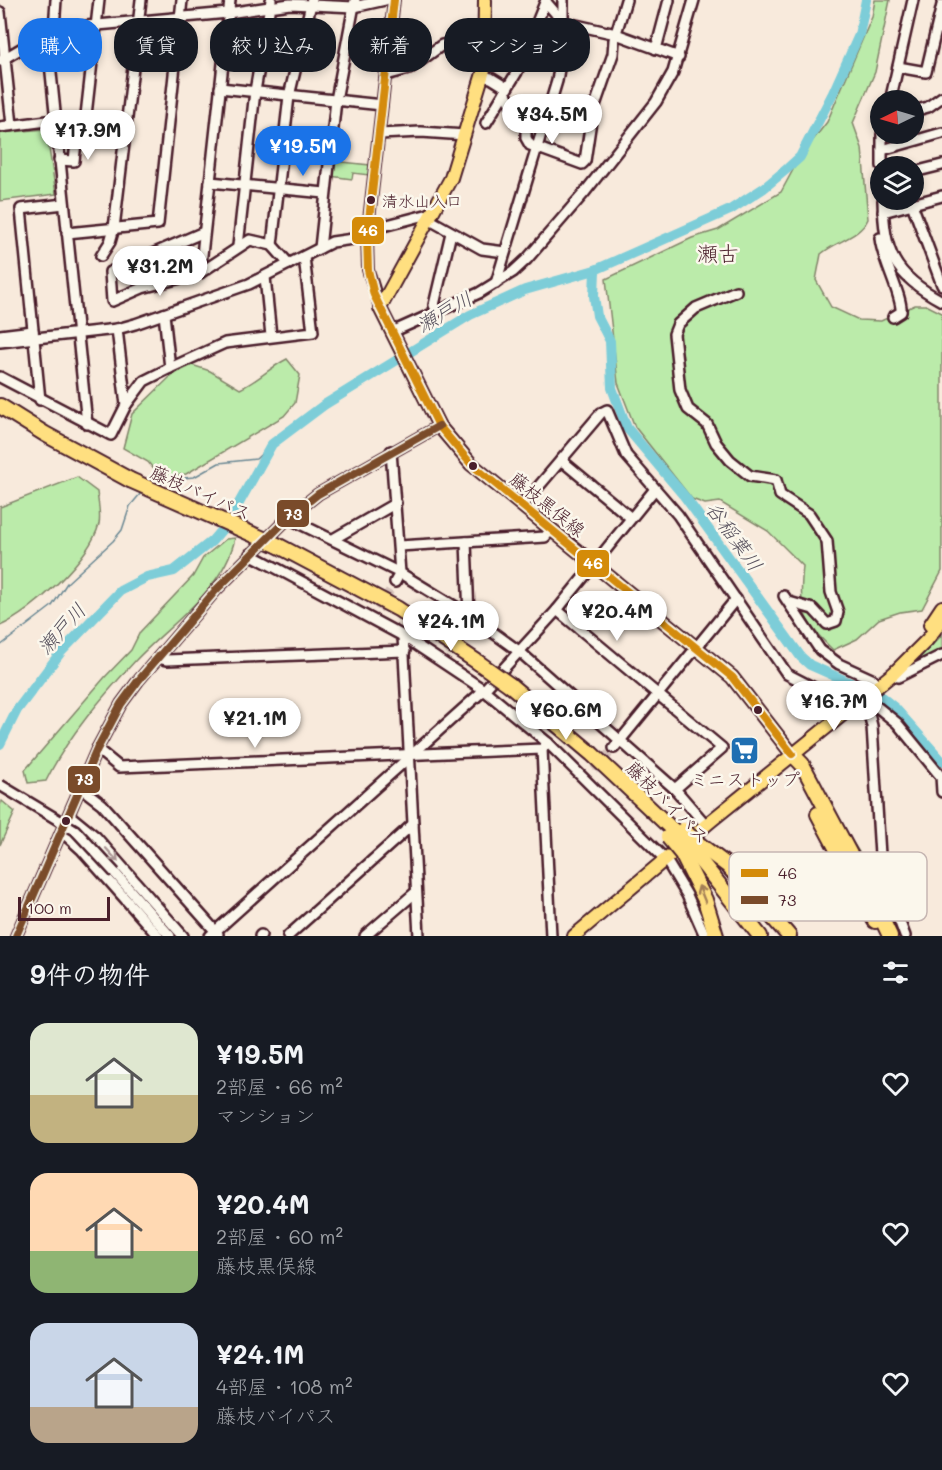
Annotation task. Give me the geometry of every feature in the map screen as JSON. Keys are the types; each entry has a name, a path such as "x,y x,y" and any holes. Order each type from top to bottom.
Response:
{"highway":[{"name":"藤枝バイパス","path":"0,406 130,480"},
{"name":"藤枝バイパス","path":"0,417 68,453 277,545 390,604 510,685 592,754 691,849 729,897"},
{"path":"792,754 796,770 837,852"},
{"path":"792,754 801,764 845,852"},
{"path":"691,849 716,936"},
{"path":"691,849 729,867"},
{"name":"藤枝バイパス","path":"748,921 760,936"},
{"path":"776,921 789,936"},
{"path":"872,921 873,936"}],"main road":[{"path":"485,0 485,18"},
{"path":"380,308 451,178 482,72"},
{"name":"藤枝黒俣線","path":"380,308 439,426 471,464 739,685 792,754"},
{"path":"574,936 792,754 857,703 921,637 942,607"},
{"path":"874,684 894,673 940,627"}],"street":[{"path":"53,18 56,0"},
{"path":"97,18 99,0"},
{"path":"139,18 141,0"},
{"path":"67,233 158,224 182,0"},
{"path":"200,273 230,0"},
{"path":"172,18 228,13 271,4 311,2 354,4 385,0"},
{"path":"380,308 368,270 368,233 394,0"},
{"path":"563,0 563,18"},
{"path":"482,76 491,78 506,90 514,109 526,119 528,142 537,148 582,164 585,161 592,114 613,54 626,0"},
{"path":"656,49 669,0"},
{"path":"393,335 496,283 527,259 630,137 656,102 679,57 694,0"},
{"path":"893,90 913,0"},
{"path":"486,123 506,90 546,1 560,18"},
{"path":"272,245 289,96 311,2"},
{"path":"238,246 255,91 271,4"},
{"path":"320,248 336,100 354,4"},
{"path":"898,67 926,72 942,5"},
{"path":"0,12 2,60 12,125"},
{"path":"590,28 616,34 679,57"},
{"path":"386,75 409,69 444,45"},
{"path":"2,60 18,50"},
{"path":"52,72 55,120 87,424"},
{"path":"0,127 55,120 85,124 91,72"},
{"path":"101,256 110,242 114,228 132,72"},
{"path":"496,283 559,72"},
{"path":"220,88 382,105"},
{"path":"924,108 942,97"},
{"path":"60,160 74,161 78,123"},
{"path":"379,134 421,132 465,135"},
{"path":"882,150 942,133"},
{"path":"882,144 882,156"},
{"path":"924,170 942,165"},
{"path":"210,182 325,193"},
{"path":"924,201 942,196"},
{"path":"40,400 21,209 64,204"},
{"path":"883,212 890,210"},
{"path":"914,210 942,285"},
{"path":"883,212 884,237 895,263 916,285 942,300"},
{"path":"883,212 878,229 881,249 902,306 901,312 893,317"},
{"path":"0,335 78,333 117,329 264,277 332,242 431,217 451,233 467,239 487,252 505,252"},
{"path":"204,232 110,272 112,301 142,288 200,273 250,240 272,245 289,264"},
{"path":"437,312 434,305 443,276 451,233"},
{"path":"0,376 40,400 111,435 126,405 144,381 225,343 313,332 304,257"},
{"path":"264,277 272,336"},
{"path":"736,291 696,308 678,324 674,334 677,372 688,409 707,424 716,443 730,460 750,476 776,480 780,495 809,514 827,541 831,592 838,612 836,621 828,624 813,609 787,599 804,631 820,650 874,684"},
{"path":"164,314 170,368"},
{"path":"117,329 126,405"},
{"path":"0,342 34,334"},
{"path":"522,506 601,413 607,410 626,455 678,515 787,674 857,703 876,706 897,723 941,777 942,792"},
{"path":"16,936 97,749 128,693 237,568 288,518 318,494 439,426"},
{"path":"391,452 400,573 394,582"},
{"path":"561,460 631,518"},
{"path":"81,788 102,804 215,934 484,690 557,610 655,489"},
{"path":"335,538 396,503"},
{"path":"288,518 335,538 400,573 470,615 520,652 621,739 675,789 706,825"},
{"path":"399,546 545,537 551,530"},
{"path":"466,542 470,615"},
{"path":"250,554 376,614 403,636 484,690 545,746 587,778 666,860 687,895 705,936"},
{"path":"614,748 736,599"},
{"path":"557,610 722,748 675,789"},
{"path":"403,636 419,935"},
{"path":"158,658 167,660 405,651"},
{"path":"894,673 898,676 906,674 942,655"},
{"path":"857,703 872,726 880,852"},
{"path":"97,749 119,767 410,756 545,746"},
{"path":"545,746 551,936"},
{"path":"587,778 594,770"},
{"path":"0,785 75,830 170,936"},
{"path":"69,815 96,837 183,936"},
{"path":"288,936 413,824"},
{"path":"62,832 82,850 158,936"},
{"path":"366,936 416,892"},
{"path":"899,921 905,936"}],"green space":[{"path":"875,0 890,0 875,72 853,123 862,148 868,219 854,235 821,254 816,280 831,307 859,320 881,321 915,305 926,305 942,313 942,571 922,609 900,612 879,619 857,639 833,650 814,630 804,613 802,604 803,566 768,531 720,502 705,504 692,499 635,427 618,383 606,279 692,238 718,230 781,192 800,157 827,122 872,17"},
{"path":"46,129 56,194 0,201 0,133"},
{"path":"332,161 370,165 369,175 353,173 352,179 330,176"},
{"path":"287,359 300,375 295,403 284,416 186,474 161,478 148,462 123,448 132,414 172,375 192,365 210,371 240,389"},
{"path":"77,477 97,492 100,520 93,538 84,553 58,583 28,609 0,626 0,507"},
{"path":"235,538 229,557 208,590 136,660 99,703 64,749 46,781 28,783 25,770 131,650 140,632 193,576 203,558 226,539"},
{"path":"942,634 942,650 908,669 940,637"},
{"path":"2,801 15,812 0,845 0,806"},
{"path":"832,810 859,852 852,852"},
{"path":"886,921 895,921 901,936 893,936"}],"waterway":[{"name":"瀬戸川","path":"0,744 17,710 61,652 120,591 147,577 174,571 212,541 229,521 272,444 324,405 470,315 525,290 595,270 730,210 764,188 788,168 800,157 833,93 859,35 866,0"},
{"name":"谷稲葉川","path":"595,270 594,296 597,316 610,341 612,388 627,428 685,497 801,657 810,665 880,696 896,709 942,761"},
{"path":"159,485 173,479 194,477 219,463 256,459 272,444"},
{"path":"0,646 52,606 67,583 113,541 122,530 130,506 141,493"}],"tunnel":[{"path":"378,610 395,582"},
{"path":"594,770 614,748"}],"transit line":[{"name":"46","path":"394,0 367,237 368,270 374,295 439,426 471,464 732,677 792,754"},
{"name":"73","path":"16,936 97,749 121,704 138,681 216,590 288,518 318,494 439,426"}],"place":[{"name":"清水山入口","path":"371,200"},
{"name":"ミニストップ","path":"745,750"}],"district":[{"name":"瀬古","path":"718,252"}]}
